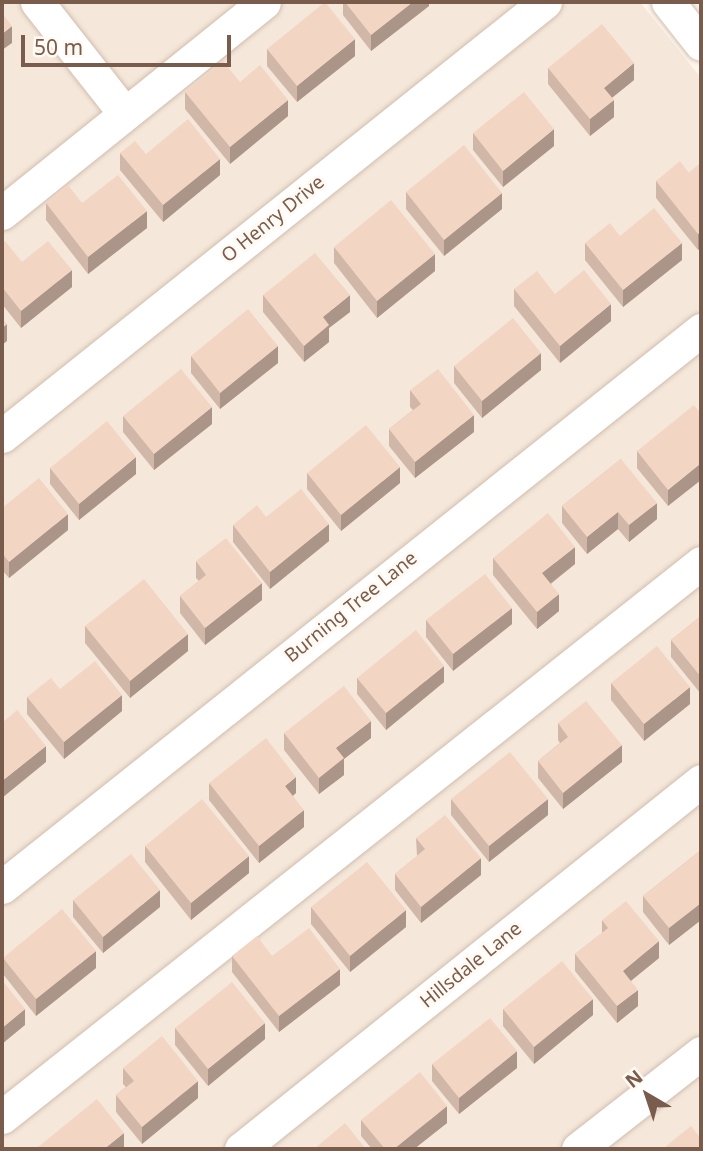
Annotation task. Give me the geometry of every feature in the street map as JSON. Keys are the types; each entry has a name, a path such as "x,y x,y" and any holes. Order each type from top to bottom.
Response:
{"street":[{"path":"37,2 125,114"},
{"path":"2,214 264,2"},
{"name":"O Henry Drive","path":"2,436 545,2"},
{"path":"668,2 701,44"},
{"name":"Burning Tree Lane","path":"2,887 701,330"},
{"path":"2,1117 701,562"},
{"name":"Hillsdale Lane","path":"241,1149 701,781"},
{"path":"578,1149 701,1052"}],"shaded area":[{"path":"2,2 640,2 701,78 701,1149 2,1149"}],"building":[{"path":"325,2 355,39 297,86 267,49"},
{"path":"345,2 413,2 371,35"},
{"path":"2,13 12,26 2,34"},
{"path":"602,24 634,63 604,88 614,100 590,119 548,68"},
{"path":"223,61 240,82 260,65 288,100 230,147 185,92"},
{"path":"524,92 554,129 503,171 473,133"},
{"path":"188,119 220,159 163,205 120,153 135,141 146,154"},
{"path":"464,145 502,193 444,240 406,192"},
{"path":"680,161 689,173 701,163 701,231 698,234 656,181"},
{"path":"118,175 147,211 88,257 46,203 68,185 82,203"},
{"path":"391,200 435,254 377,301 334,247"},
{"path":"654,208 682,243 623,290 585,243 610,223 620,236"},
{"path":"5,241 22,262 48,241 72,270 21,311 2,287 2,244"},
{"path":"315,253 350,295 323,317 329,325 304,346 263,295"},
{"path":"584,270 611,304 560,346 514,289 537,271 555,294"},
{"path":"248,309 278,346 220,393 191,356"},
{"path":"513,318 541,353 482,401 454,366"},
{"path":"181,369 212,407 154,454 123,416"},
{"path":"438,369 474,415 415,462 389,429 421,404 410,390"},
{"path":"694,405 701,414 701,463 668,490 637,451"},
{"path":"107,421 136,457 79,504 50,468"},
{"path":"366,425 400,467 341,515 307,473"},
{"path":"621,459 657,503 629,525 618,512 587,537 562,506"},
{"path":"39,478 68,514 9,562 2,553 2,508"},
{"path":"301,489 329,524 270,572 233,525 257,505 266,517"},
{"path":"548,513 575,547 542,573 559,594 537,612 493,558"},
{"path":"226,538 262,583 205,628 180,596 206,575 196,561"},
{"path":"485,574 512,608 453,654 426,620"},
{"path":"144,579 188,634 130,681 85,626"},
{"path":"701,616 701,677 671,640"},
{"path":"416,630 444,666 386,713 357,678"},
{"path":"657,646 690,687 644,724 611,683"},
{"path":"95,661 122,695 64,742 27,697 51,678 60,689"},
{"path":"344,686 371,721 336,748 344,758 319,778 284,733"},
{"path":"586,701 622,745 563,793 538,761 568,737 558,723"},
{"path":"17,710 46,746 2,781 2,723"},
{"path":"266,738 296,777 285,786 304,810 259,846 209,783"},
{"path":"510,752 548,799 489,846 451,799"},
{"path":"202,799 249,856 191,903 145,846"},
{"path":"445,815 481,858 421,907 395,874 425,849 416,838"},
{"path":"701,850 701,903 669,928 643,896"},
{"path":"131,854 160,890 103,937 73,900"},
{"path":"367,862 406,910 350,956 311,907"},
{"path":"626,901 659,941 623,971 638,990 617,1006 575,954 608,928 602,920"},
{"path":"62,909 96,951 36,999 3,958"},
{"path":"309,928 340,969 279,1016 232,956 257,936 272,956"},
{"path":"562,961 593,999 534,1047 503,1009"},
{"path":"2,980 25,1009 2,1028"},
{"path":"232,982 265,1023 208,1069 175,1028"},
{"path":"490,1018 517,1051 459,1098 432,1064"},
{"path":"162,1036 198,1081 142,1127 116,1095 134,1081 123,1068"},
{"path":"420,1072 447,1106 394,1149 385,1149 361,1120"},
{"path":"97,1099 124,1133 104,1149 38,1147"},
{"path":"345,1123 366,1149 314,1149"},
{"path":"691,1126 701,1139 701,1149 669,1149 666,1146"}]}
